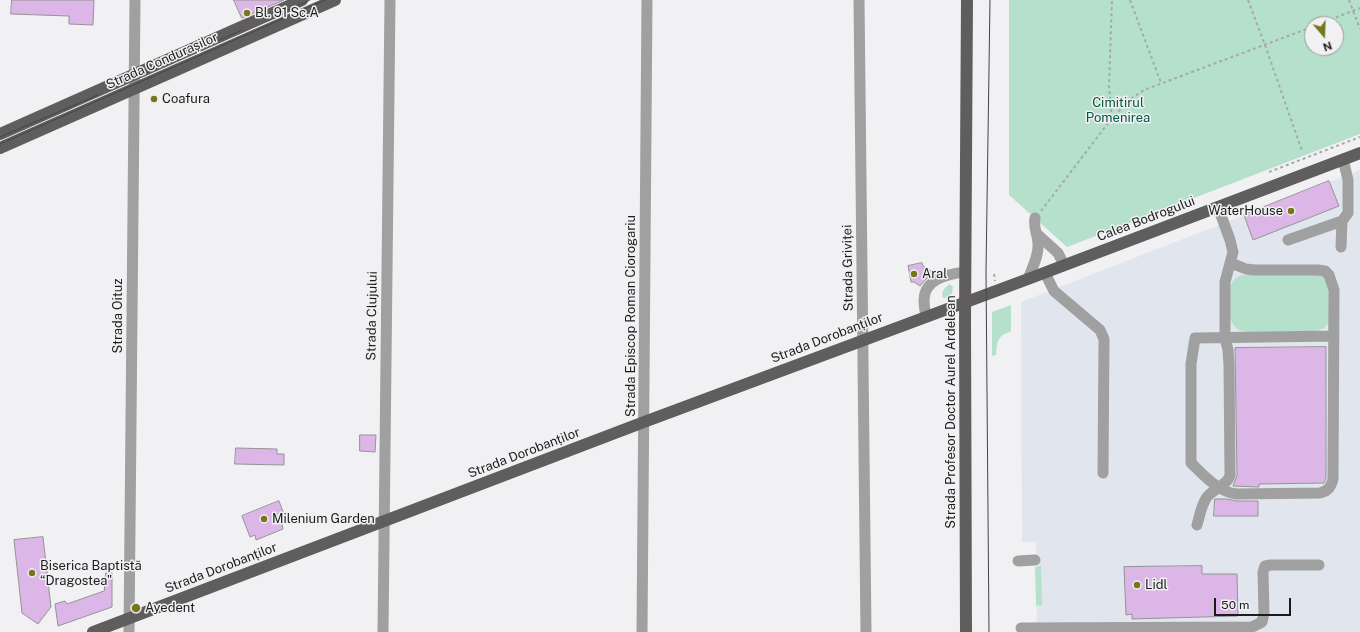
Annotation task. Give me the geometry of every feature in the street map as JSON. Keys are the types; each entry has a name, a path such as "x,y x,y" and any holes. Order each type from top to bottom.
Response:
{"main road":[{"name":"Strada Condurașilor","path":"0,134 302,0"},
{"name":"Strada Condurașilor","path":"0,148 335,0"},
{"name":"Strada Profesor Doctor Aurel Ardelean","path":"966,632 965,272 967,0"},
{"name":"Calea Bodrogului","path":"965,302 1360,153"},
{"name":"Strada Dorobanților","path":"93,632 644,422 965,302"}],"street":[{"name":"Strada Oituz","path":"129,632 133,76 135,0"},
{"name":"Strada Clujului","path":"383,632 390,0"},
{"name":"Strada Episcop Roman Ciorogariu","path":"642,632 647,0"},
{"name":"Strada Griviței","path":"859,0 866,632"},
{"path":"1342,247 1342,221 1348,212 1348,180 1343,159"},
{"path":"1197,525 1204,501 1211,492 1227,482 1230,475 1229,365 1228,350 1224,338 1225,282 1231,263 1232,246 1218,207"},
{"path":"1028,279 1037,252 1038,244 1034,225 1035,218"},
{"path":"1288,240 1342,221"},
{"path":"1036,233 1058,253 1064,265"},
{"path":"1231,263 1246,269 1254,270 1318,270 1329,275 1334,290 1334,336 1333,479 1332,485 1328,490 1320,493 1236,494 1226,492 1218,487 1191,463 1191,364 1195,338 1334,336"},
{"path":"926,316 924,300 930,284 950,274 965,272"},
{"path":"1045,272 1054,291 1100,330 1104,339 1103,473"},
{"path":"1018,561 1035,560"},
{"path":"1021,628 1252,627 1262,622 1264,613 1263,572 1265,566 1320,565"}],"path":[{"path":"1112,0 1109,86 1112,118"},
{"path":"1130,0 1161,83"},
{"path":"1248,0 1266,45 1302,151"},
{"path":"1349,0 1360,29"},
{"path":"1340,16 1360,8"},
{"path":"1035,218 1112,118 1132,98 1144,90 1161,83 1304,30"},
{"path":"1269,172 1360,137"}],"shaded area":[{"path":"1360,170 1360,632 1037,632 1036,542 1022,542 1021,302"}],"green space":[{"name":"Cimitirul Pomenirea","path":"1009,0 1360,0 1360,134 1067,247 1009,195"},
{"path":"1317,273 1322,275 1328,281 1329,322 1324,328 1316,331 1245,332 1238,329 1231,320 1229,307 1230,287 1233,281 1238,277 1242,275"},
{"path":"950,284 953,287 952,293 948,297 943,298 942,294 944,290"},
{"path":"1011,305 1011,331 1002,335 998,340 996,355 992,356 992,312"},
{"path":"1041,566 1042,605 1036,606 1035,567"}],"building":[{"path":"12,0 94,0 93,25 69,24 69,16 11,14"},
{"name":"Bl. 91 Sc.A","path":"234,0 284,0 242,18"},
{"name":"WaterHouse","path":"1329,181 1339,206 1253,240 1244,215"},
{"path":"922,263 923,266 934,273 920,286 914,282 911,282 908,266"},
{"path":"1326,347 1326,478 1324,483 1259,484 1259,487 1233,486 1237,475 1235,348"},
{"path":"360,435 376,435 375,452 360,451"},
{"path":"236,448 277,449 277,454 284,454 284,465 235,464"},
{"path":"1215,499 1258,501 1258,516 1214,516"},
{"name":"Milenium Garden","path":"279,501 287,522 282,524 283,529 256,540 255,535 250,537 242,516"},
{"name":"Biserica Baptistă “Dragostea\"","path":"43,537 51,607 38,624 22,613 14,540"},
{"path":"1202,566 1202,574 1237,574 1238,616 1132,619 1132,614 1126,615 1124,567"},
{"path":"106,573 112,573 112,607 58,626 55,604 65,601 67,604 104,591"}],"tram line":[{"path":"286,11 310,0"},
{"path":"0,144 325,0"},
{"path":"989,632 986,272 990,0"},
{"path":"111,89 242,30"},
{"path":"0,137 98,95"}],"place":[{"name":"Bl. 91 Sc.A","path":"247,13"},
{"name":"Coafura","path":"154,99"},
{"name":"WaterHouse","path":"1291,211"},
{"name":"Aral","path":"914,274"},
{"name":"Milenium Garden","path":"264,519"},
{"name":"Biserica Baptistă “Dragostea\"","path":"32,573"},
{"name":"Lidl","path":"1137,585"},
{"name":"Ayedent","path":"136,608"}]}
